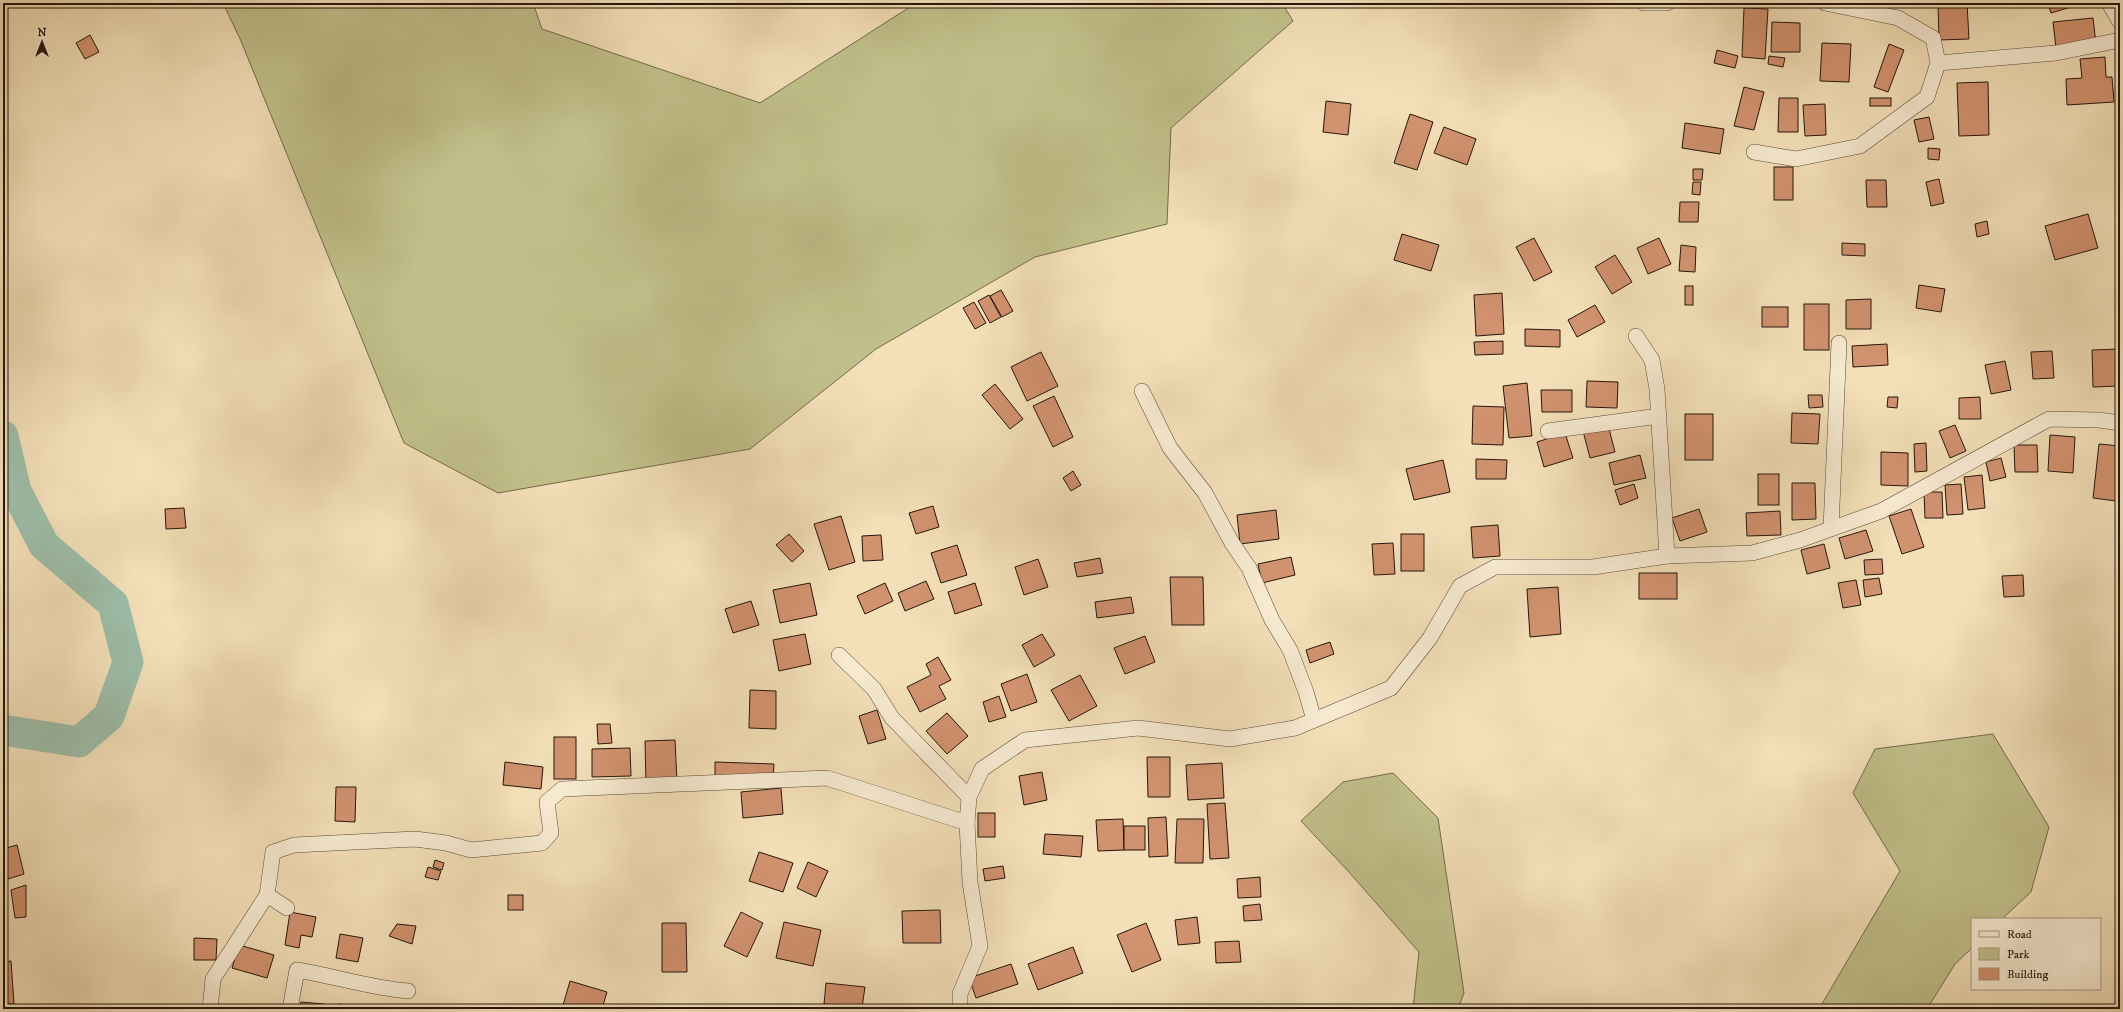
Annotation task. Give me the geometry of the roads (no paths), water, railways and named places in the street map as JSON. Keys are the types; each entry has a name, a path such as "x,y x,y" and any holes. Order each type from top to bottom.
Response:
{"street":[{"path":"1644,3 1667,3"},
{"path":"1754,152 1796,160 1860,146 1927,97 1938,63 1933,38 1898,18 1824,3"},
{"path":"2109,3 2120,22"},
{"path":"1938,63 2056,54 2120,40"},
{"path":"1636,336 1652,360 1659,416 1667,556"},
{"path":"1831,528 1839,343"},
{"path":"1142,391 1170,448 1205,493 1232,543 1249,568 1272,620 1290,650 1306,692 1314,720"},
{"path":"1548,431 1659,416"},
{"path":"960,1009 960,994 980,946 970,882 967,823 969,797 982,769 1025,740 1138,728 1230,739 1295,728 1391,688 1430,638 1460,586 1495,567 1593,567 1667,556 1752,553 1800,540 1881,511 2049,420 2100,420 2120,423"},
{"path":"839,655 874,689 892,718 969,797"},
{"path":"210,1009 213,979 267,895 273,852 294,845 415,839 446,842 471,850 542,843 550,834 547,802 562,789 827,778 967,823"},
{"path":"267,895 287,908"},
{"path":"290,1009 297,970 325,974 381,989 408,991"}],"waterway":[{"path":"3,436 16,491 44,545 113,604 128,662 109,716 79,742 3,730"}]}
